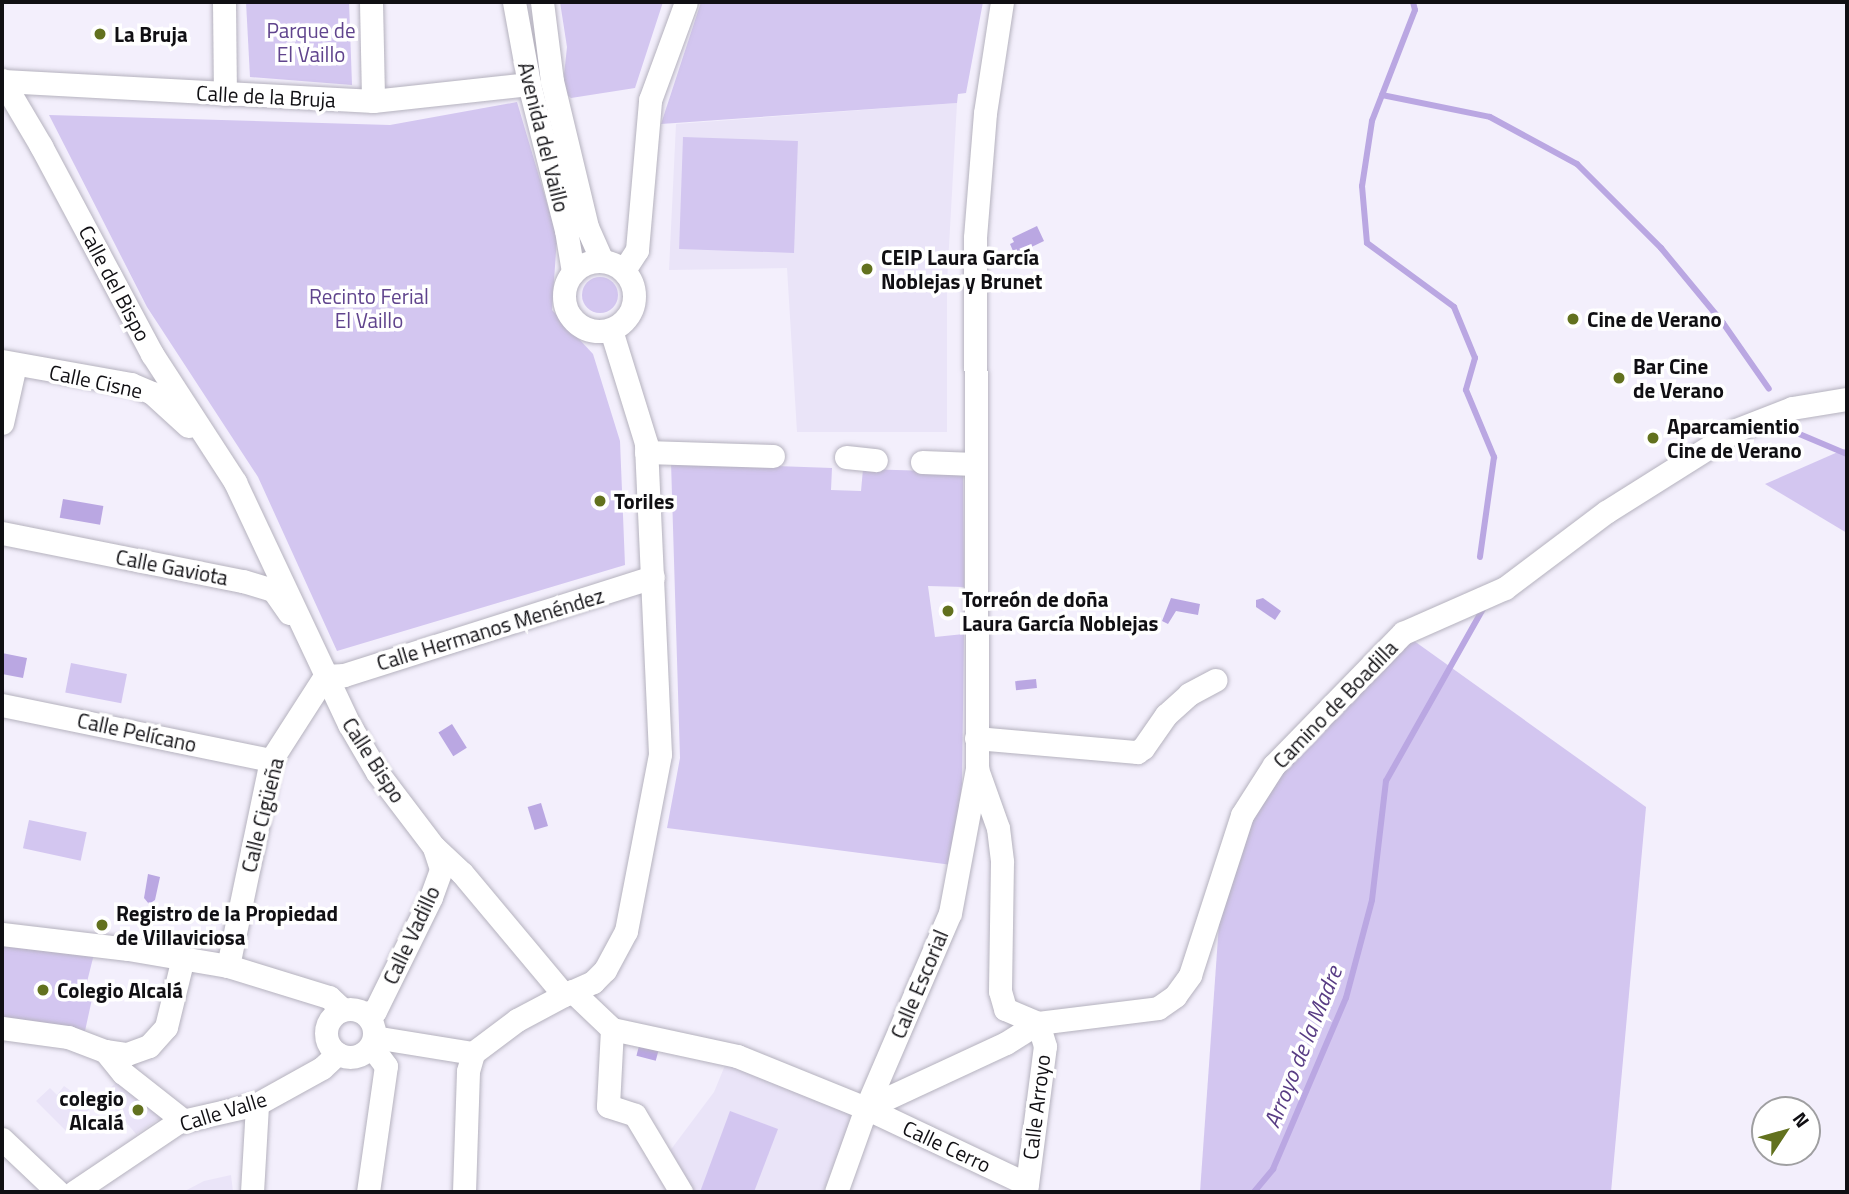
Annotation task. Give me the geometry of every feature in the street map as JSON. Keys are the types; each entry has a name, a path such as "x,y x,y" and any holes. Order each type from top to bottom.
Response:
{"street":[{"path":"225,2 225,94"},
{"path":"371,2 373,101"},
{"name":"Avenida del Vaillo","path":"514,2 529,84 566,230 573,272"},
{"name":"Avenida del Vaillo","path":"542,2 552,81 587,227 602,260"},
{"path":"624,270 637,250 650,100 686,2"},
{"path":"994,1048 1005,1009 1000,992 1002,862 998,828 977,769 975,238 985,113 1002,2"},
{"name":"Calle de la Bruja","path":"2,81 373,101 529,84"},
{"name":"Calle del Bispo","path":"2,81 41,146 152,354 235,482"},
{"path":"602,260 624,270 632,282 635,296 632,310 624,322 611,330 585,328 574,321 564,296 566,283 573,272 581,265 602,260"},
{"path":"464,1192 468,1071 473,1053 517,1020 593,982 605,970 626,931 660,754 646,452 611,330"},
{"path":"2,423 9,363"},
{"name":"Calle Cisne","path":"9,363 131,384 152,393 177,413 235,482"},
{"name":"Camino de Boadilla","path":"1038,1023 1158,1008 1175,996 1190,975 1223,867 1248,805 1274,765 1403,633 1505,588 1606,512 1736,430 1793,408 1847,399"},
{"path":"646,452 773,456"},
{"path":"846,457 876,460"},
{"path":"922,463 975,464"},
{"name":"Calle Bispo","path":"235,482 326,676 377,772 434,847 462,873 568,993 612,1029"},
{"name":"Calle Gaviota","path":"2,533 243,581 273,590 312,647"},
{"name":"Calle Hermanos Menéndez","path":"326,676 344,675 653,577"},
{"name":"Calle Cigüeña","path":"228,966 271,760 326,676"},
{"path":"976,738 1137,752 1143,748 1166,715 1189,694 1215,680"},
{"name":"Calle Pelícano","path":"2,705 271,760"},
{"name":"Calle Escorial","path":"836,1192 866,1108 950,913 977,769"},
{"name":"Calle Vadillo","path":"353,1011 375,1011 431,897 441,869 434,847"},
{"path":"2,934 228,966 329,997 353,1011 373,1026 373,1041 386,1066 368,1192"},
{"path":"2,1028 68,1037 105,1051 127,1054 149,1046 166,1027 183,958"},
{"path":"1005,1009 1038,1023"},
{"path":"353,1011 331,1017 325,1029 328,1044 337,1054 349,1058 362,1054 373,1041"},
{"path":"866,1108 994,1048 1038,1023"},
{"name":"Calle Arroyo","path":"1027,1188 1045,1046 1038,1023"},
{"path":"612,1029 608,1105 635,1115 681,1192"},
{"name":"Calle Cerro","path":"612,1029 737,1056 866,1108 1027,1188"},
{"path":"373,1041 473,1053"},
{"path":"105,1051 123,1073 184,1121"},
{"name":"Calle Valle","path":"74,1192 178,1122 257,1104 322,1068 337,1054"},
{"path":"251,1192 257,1104"},
{"path":"2,1139 58,1192"}],"shaded area":[{"name":"CEIP Laura García Noblejas y Brunet","path":"957,103 947,282 947,432 797,432 787,268 669,270 676,124"},
{"path":"1037,226 1044,241 1019,253 1017,250 1013,251 1010,244 1014,242 1012,238"},
{"path":"63,499 103,506 100,525 60,518"},
{"path":"1171,598 1200,604 1198,615 1176,611 1168,624 1162,621"},
{"path":"1263,598 1281,611 1275,620 1256,607 1256,600"},
{"path":"2,653 27,658 23,678 2,674"},
{"path":"1036,679 1037,688 1016,690 1015,681"},
{"path":"452,724 467,748 453,756 438,732"},
{"path":"541,803 548,826 535,830 528,807"},
{"path":"148,874 160,877 155,900 149,904 144,898"},
{"path":"639,1046 658,1051 656,1061 636,1056"},
{"path":"726,1063 854,1113 823,1192 686,1192 666,1156 714,1092"},
{"name":"colegio Alcalá","path":"120,1079 165,1115 136,1134 103,1095"},
{"path":"64,1086 92,1106 68,1133 36,1101 50,1088 57,1095"},
{"path":"231,1175 233,1192 183,1192 204,1181"}],"green space":[{"name":"Parque de El Vaillo","path":"246,2 349,2 352,85 250,77"},
{"path":"560,2 663,2 635,88 571,98 567,95 563,84 567,47"},
{"path":"701,2 983,2 966,93 958,94 957,103 661,124"},
{"name":"Recinto Ferial El Vaillo","path":"517,102 557,237 552,310 593,354 620,441 625,565 337,651 258,477 147,307 49,115 390,125"},
{"path":"683,137 798,141 794,253 679,249"},
{"path":"600,277 613,282 618,295 613,308 600,313 587,308 582,295 587,282"},
{"path":"1847,448 1847,533 1765,484"},
{"path":"671,462 832,468 831,490 861,491 863,469 963,472 964,587 928,586 935,637 964,634 962,784 952,865 667,828 680,758"},
{"path":"1403,633 1646,807 1611,1192 1200,1192 1223,867 1242,815"},
{"path":"71,663 127,674 121,703 65,692"},
{"path":"29,820 87,832 81,861 23,848"},
{"name":"Colegio Alcalá","path":"2,945 94,954 83,998 92,999 85,1031 2,1020"},
{"path":"730,1111 778,1129 754,1192 700,1192"}],"waterway":[{"name":"Arroyo de la Madre","path":"1413,2 1415,10 1372,121 1362,186 1367,243 1454,307 1475,358 1466,390 1494,457 1480,557"},
{"path":"1382,95 1490,117 1577,164 1661,248 1723,323 1769,389"},
{"path":"1797,433 1847,454"},
{"name":"Arroyo de la Madre","path":"1254,1192 1273,1169 1346,998 1372,900 1386,781 1485,605"}],"place":[{"name":"La Bruja","path":"100,34"},
{"name":"CEIP Laura García Noblejas y Brunet","path":"867,269"},
{"name":"Cine de Verano","path":"1573,319"},
{"name":"Bar Cine de Verano","path":"1619,378"},
{"name":"Aparcamientio Cine de Verano","path":"1653,438"},
{"name":"Toriles","path":"600,501"},
{"name":"Torreón de doña Laura García Noblejas","path":"948,611"},
{"name":"Registro de la Propiedad de Villaviciosa","path":"102,925"},
{"name":"Colegio Alcalá","path":"43,990"},
{"name":"colegio Alcalá","path":"138,1110"}]}
